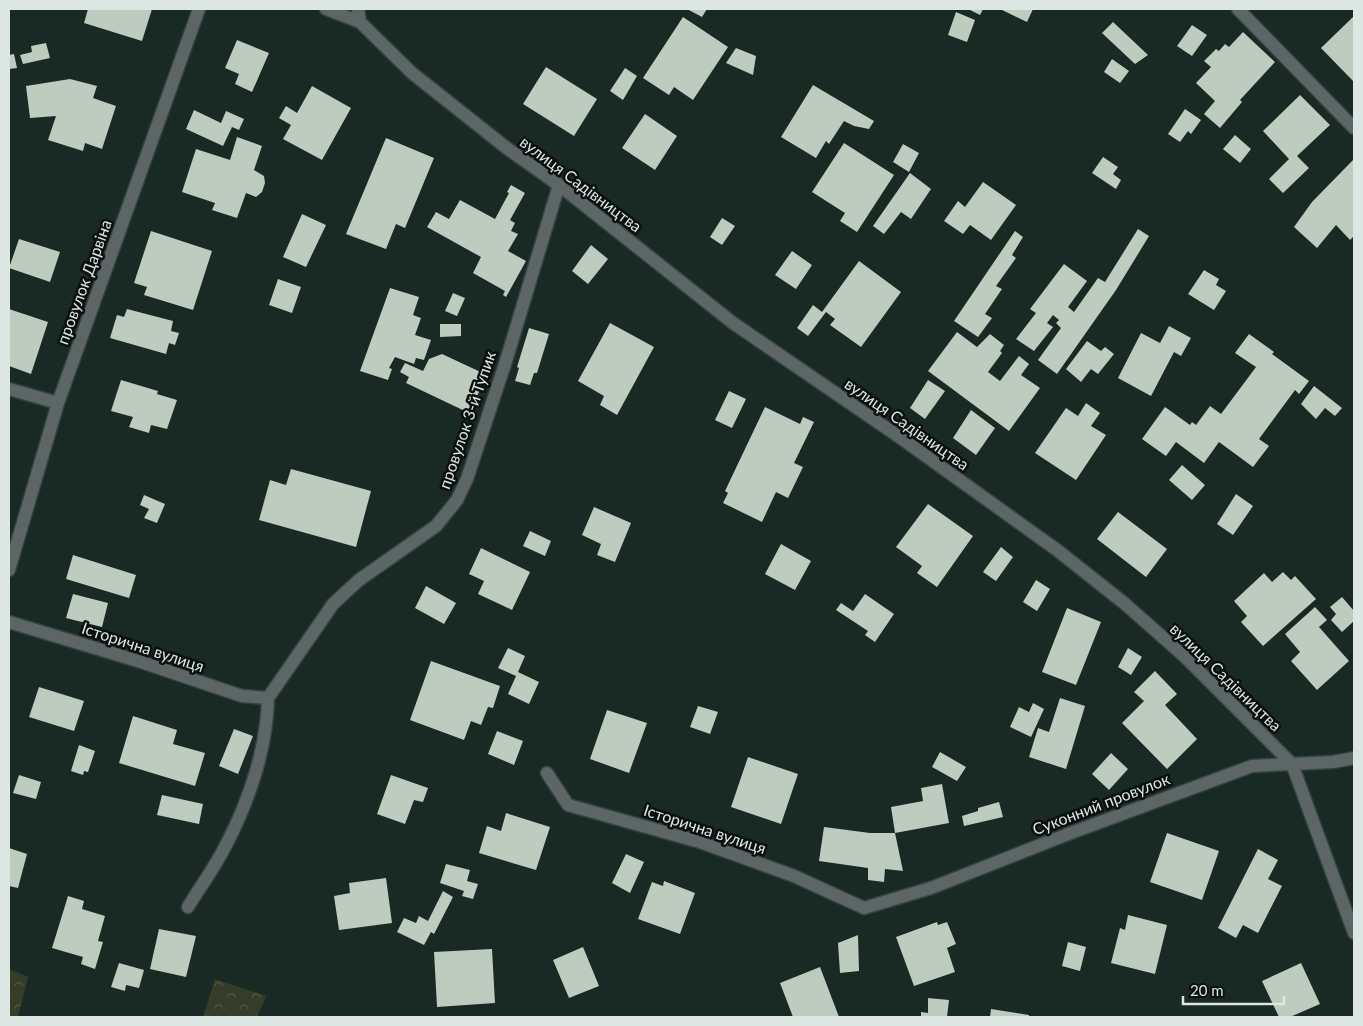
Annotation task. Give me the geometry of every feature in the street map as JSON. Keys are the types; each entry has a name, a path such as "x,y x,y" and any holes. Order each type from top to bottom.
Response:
{"street":[{"name":"провулок Дарвіна","path":"9,570 58,403 199,9"},
{"path":"326,9 360,22 358,9"},
{"path":"1238,9 1354,128"},
{"name":"вулиця Садівництва","path":"360,22 412,73 508,149 559,185 733,323 898,436 1057,550 1124,603 1184,656 1292,764 1354,933"},
{"name":"провулок 3-й Тупик","path":"188,908 226,845 255,778 267,716 268,698 334,604 360,580 436,526 457,500 467,479 506,361 559,185"},
{"path":"9,389 58,403"},
{"name":"Історична вулиця","path":"9,622 138,661 242,696 268,698"},
{"name":"Суконний провулок","path":"864,908 931,888 1087,827 1252,766 1333,762 1354,758"},
{"name":"Історична вулиця","path":"547,773 568,805 700,842 794,876 864,908"}],"green space":[{"path":"9,969 28,977 18,1017 9,1017"},
{"path":"215,979 266,996 257,1017 203,1017"}],"building":[{"path":"88,9 152,9 142,41 84,23"},
{"path":"687,9 707,9 702,17"},
{"path":"968,9 983,9 980,15"},
{"path":"1000,9 1033,9 1027,22"},
{"path":"956,12 975,20 967,42 948,35"},
{"path":"1354,16 1354,82 1321,48"},
{"path":"683,17 728,47 693,100 674,87 669,95 643,78"},
{"path":"1113,22 1148,55 1135,64 1102,33"},
{"path":"1192,25 1207,35 1192,56 1177,46"},
{"path":"1243,32 1275,62 1240,100 1242,102 1220,128 1204,114 1215,101 1196,83 1211,67 1204,61 1216,49 1219,51 1225,44 1229,47"},
{"path":"237,40 269,53 252,92 235,84 239,74 225,68"},
{"path":"46,43 50,58 23,64 20,55 32,52 31,46"},
{"path":"736,48 756,56 753,75 726,63"},
{"path":"14,54 17,68 9,69 9,55"},
{"path":"1112,59 1129,71 1120,83 1104,72"},
{"path":"546,67 597,99 574,136 523,104"},
{"path":"625,68 637,76 623,100 610,91"},
{"path":"70,79 97,86 93,98 116,106 102,149 85,143 83,151 48,140 56,116 30,118 26,86"},
{"path":"813,85 874,121 869,129 854,126 844,121 829,144 826,141 816,158 781,137"},
{"path":"312,86 351,108 322,160 283,139 291,125 279,118 286,106 297,113"},
{"path":"1300,95 1330,125 1297,156 1309,168 1283,193 1269,179 1289,159 1263,131"},
{"path":"1185,109 1201,120 1191,134 1188,131 1180,142 1168,134"},
{"path":"194,110 221,123 226,111 244,119 239,130 232,127 223,146 186,129"},
{"path":"645,114 677,136 655,170 622,148"},
{"path":"1235,135 1251,149 1240,163 1223,149"},
{"path":"237,137 262,146 254,170 264,176 265,183 262,192 256,197 246,193 237,218 212,210 215,203 182,192 196,149 230,160"},
{"path":"386,138 434,158 405,228 396,224 386,249 346,234"},
{"path":"844,143 894,175 857,232 840,221 845,213 812,192"},
{"path":"903,144 919,153 909,172 893,162"},
{"path":"1103,157 1118,167 1113,174 1121,180 1116,189 1092,173"},
{"path":"1354,159 1354,236 1350,240 1336,225 1317,248 1294,227 1312,202"},
{"path":"910,173 931,189 911,219 901,212 884,234 873,226"},
{"path":"983,182 1016,205 991,240 970,225 963,234 944,221 958,201 965,207"},
{"path":"511,185 525,193 510,220 515,223 511,231 518,234 508,251 526,261 506,297 503,295 505,291 473,273 481,257 427,227 436,212 449,219 460,200 495,219 509,193 507,192"},
{"path":"302,214 326,225 306,267 283,257"},
{"path":"722,218 735,226 722,245 710,237"},
{"path":"1138,229 1149,236 1116,290 1057,374 1038,360 1061,328 1056,323 1059,320 1053,315 1047,323 1053,327 1034,351 1016,339 1036,313 1030,309 1064,264 1087,281 1068,307 1074,312 1098,278 1105,282"},
{"path":"151,231 212,251 193,310 144,295 147,287 134,283"},
{"path":"1015,231 1023,237 1012,255 1016,258 996,286 1002,289 985,314 992,318 978,337 954,321"},
{"path":"19,239 60,252 50,282 9,268"},
{"path":"591,245 608,259 588,284 572,271"},
{"path":"792,251 812,265 796,289 775,275"},
{"path":"859,261 901,292 861,347 830,325 835,319 826,312 808,336 797,328 813,305 822,312"},
{"path":"1204,270 1219,279 1216,285 1226,291 1214,310 1188,294"},
{"path":"278,279 301,287 292,313 269,305"},
{"path":"390,288 419,297 413,315 421,318 415,335 431,340 424,360 416,358 414,364 395,357 389,368 392,369 388,380 360,371"},
{"path":"453,293 465,298 457,316 445,311"},
{"path":"9,309 48,322 31,374 9,366"},
{"path":"127,309 173,321 171,331 179,333 175,345 169,343 166,354 110,338 117,315 124,317"},
{"path":"610,323 654,347 617,415 600,405 604,396 578,381"},
{"path":"440,324 461,324 461,336 440,337"},
{"path":"1169,326 1191,338 1181,356 1174,352 1151,396 1118,378 1141,333 1160,343"},
{"path":"529,328 549,334 537,373 534,373 530,385 515,381 519,368 517,367"},
{"path":"957,332 977,347 990,334 1004,345 1000,351 1002,353 988,372 1000,381 1019,356 1029,364 1021,375 1040,388 1009,431 928,371"},
{"path":"1249,334 1274,352 1272,354 1309,381 1299,394 1295,390 1259,439 1269,446 1253,467 1219,442 1204,463 1176,442 1166,456 1142,439 1165,407 1190,425 1192,422 1196,425 1210,406 1221,414 1256,367 1235,353"},
{"path":"1087,341 1101,351 1105,347 1114,354 1098,374 1091,369 1081,382 1066,369"},
{"path":"442,354 487,375 469,413 406,383 409,377 400,372 405,363 423,371 429,359"},
{"path":"121,380 158,391 157,394 177,400 167,429 151,425 149,433 129,427 133,417 111,411"},
{"path":"928,380 945,391 925,419 910,408"},
{"path":"1314,386 1342,408 1335,416 1325,408 1316,419 1301,404"},
{"path":"729,391 746,399 732,428 715,420"},
{"path":"1086,403 1100,413 1091,426 1106,435 1076,480 1035,453 1066,408 1078,416"},
{"path":"765,407 800,424 803,417 814,422 794,463 803,467 788,498 776,492 762,522 723,503 728,493 725,491"},
{"path":"971,410 995,428 976,455 953,438"},
{"path":"1182,465 1205,485 1192,500 1169,480"},
{"path":"291,469 371,491 356,547 259,520 270,480 286,485"},
{"path":"1236,494 1253,506 1233,535 1217,524"},
{"path":"144,495 165,504 157,523 144,518 149,509 140,505"},
{"path":"928,504 973,536 937,587 917,573 922,566 896,547"},
{"path":"594,507 631,523 615,562 597,555 601,544 582,535"},
{"path":"1118,512 1167,549 1146,577 1097,539"},
{"path":"530,531 551,541 545,556 523,546"},
{"path":"781,544 811,561 795,590 765,574"},
{"path":"1001,547 1013,557 996,581 983,572"},
{"path":"481,548 530,572 512,610 478,594 484,581 469,574"},
{"path":"73,555 136,575 129,598 66,579"},
{"path":"1283,572 1291,580 1295,576 1316,599 1263,646 1241,622 1247,616 1234,601 1264,573 1272,582"},
{"path":"1036,580 1050,589 1037,611 1023,602"},
{"path":"426,586 456,603 444,624 415,608"},
{"path":"73,594 108,603 102,627 66,618"},
{"path":"865,594 894,614 875,642 865,635 868,631 836,610 841,603 853,611"},
{"path":"1342,597 1354,611 1354,621 1342,632 1331,620 1336,614 1330,607"},
{"path":"1315,607 1327,620 1319,627 1349,661 1317,690 1291,661 1300,652 1285,634"},
{"path":"1067,608 1101,622 1076,685 1042,672"},
{"path":"508,648 525,656 518,672 539,682 529,704 508,694 516,676 498,668"},
{"path":"1128,648 1142,657 1131,675 1118,667"},
{"path":"431,661 500,686 493,708 488,707 481,725 471,721 464,740 410,720"},
{"path":"1155,671 1177,694 1165,705 1197,739 1167,769 1122,723 1144,701 1134,692"},
{"path":"39,687 84,701 74,731 29,717"},
{"path":"1060,698 1085,706 1066,769 1029,757 1038,728 1049,732"},
{"path":"1033,703 1044,709 1031,737 1010,727 1019,707 1029,712"},
{"path":"698,706 718,712 710,734 690,727"},
{"path":"607,710 647,723 629,773 590,759"},
{"path":"133,716 177,730 173,744 205,753 195,786 119,763"},
{"path":"234,729 253,736 238,774 219,766"},
{"path":"497,731 523,741 514,765 488,754"},
{"path":"79,745 95,751 88,772 84,771 83,775 71,771"},
{"path":"940,752 966,767 957,781 932,767"},
{"path":"1111,753 1128,769 1109,790 1092,774"},
{"path":"748,757 798,774 781,824 731,807"},
{"path":"19,775 41,782 36,799 13,793"},
{"path":"391,775 428,788 423,802 414,800 405,824 377,814"},
{"path":"942,784 949,823 895,833 891,807 923,801 921,788"},
{"path":"162,795 203,804 199,824 157,815"},
{"path":"999,802 1003,817 964,826 962,816 978,811 978,808"},
{"path":"506,813 550,827 536,870 479,853 487,826 501,831"},
{"path":"824,827 870,833 895,833 903,871 885,869 884,882 868,880 868,868 819,861"},
{"path":"1167,833 1219,851 1202,900 1150,882"},
{"path":"9,848 27,854 18,888 9,886"},
{"path":"1258,849 1278,860 1268,879 1282,886 1258,933 1243,925 1236,938 1218,928"},
{"path":"626,854 644,862 630,893 612,883"},
{"path":"446,864 470,870 467,881 478,884 473,899 462,896 464,891 440,883"},
{"path":"386,878 392,923 339,930 334,896 350,893 349,883"},
{"path":"664,881 695,893 680,934 638,919 652,882 663,886"},
{"path":"443,891 453,897 434,934 431,932 424,945 397,932 404,918 416,923 419,916 428,921"},
{"path":"68,896 84,901 82,909 105,916 98,941 103,942 95,969 81,964 83,957 52,948"},
{"path":"1128,915 1167,925 1155,974 1111,963 1120,928 1125,930"},
{"path":"937,922 938,925 947,922 956,944 947,948 955,972 914,986 896,937"},
{"path":"159,929 196,936 186,977 150,969"},
{"path":"858,935 859,971 840,973 838,943"},
{"path":"1068,942 1086,947 1080,971 1062,966"},
{"path":"583,947 599,986 569,998 553,960"},
{"path":"492,949 495,1003 437,1007 434,952"},
{"path":"119,963 144,970 139,988 126,985 125,991 111,987"},
{"path":"1301,963 1320,1004 1290,1017 1279,1017 1262,981"},
{"path":"820,967 839,1017 793,1017 780,983"},
{"path":"928,998 949,1000 947,1017 921,1017 921,1012 928,1013"},
{"path":"991,1009 1029,1015 1029,1017 990,1017"}]}
